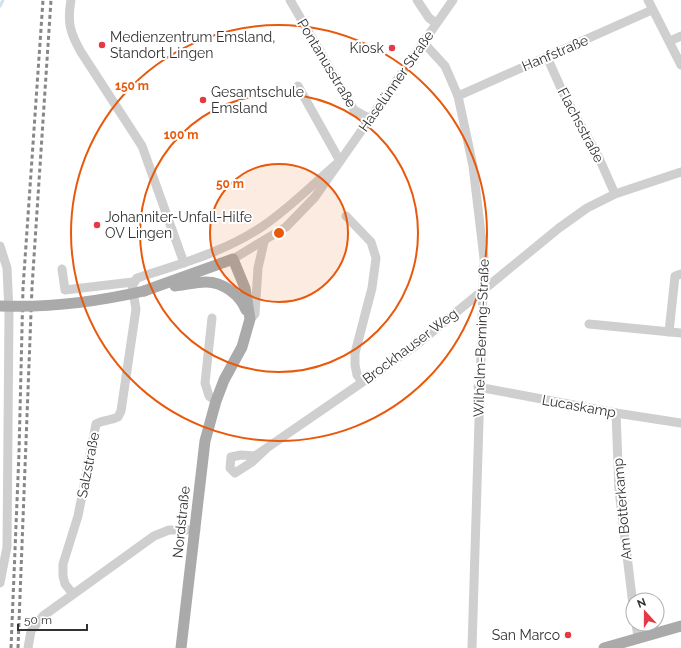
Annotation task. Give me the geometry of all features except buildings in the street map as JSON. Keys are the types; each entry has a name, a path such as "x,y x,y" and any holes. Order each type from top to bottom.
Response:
{"main road":[{"path":"0,306 75,304 114,298 184,282 234,259"},
{"name":"Nordstraße","path":"182,648 183,626 196,530 205,441 216,401 224,380 242,347 250,320 245,288 234,259"},
{"path":"184,282 207,282 225,288 237,295 244,303 250,320"},
{"path":"604,648 638,637 681,626"}],"street":[{"path":"71,0 68,20 72,37 142,146 184,264"},
{"name":"Pontanusstraße","path":"290,0 354,110 370,119"},
{"path":"417,0 429,18 436,23"},
{"name":"Haselünner Straße","path":"234,259 264,242 286,227 306,208 453,0"},
{"path":"648,0 652,10 670,40 681,65"},
{"name":"Hanfstraße","path":"458,96 652,10"},
{"path":"670,40 681,36"},
{"name":"Wilhelm-Berning-Straße","path":"423,42 444,66 458,96 467,133 479,208 484,258 478,387 478,465 472,648"},
{"name":"Flachsstraße","path":"547,57 564,95 599,158 615,194"},
{"path":"298,86 340,161"},
{"name":"Haselünner Straße","path":"62,269 65,290 133,282 137,278 184,264 236,242 263,226 298,199 340,161"},
{"name":"Brockhauser Weg","path":"267,448 252,462 235,473 230,468 231,457 241,455 255,456 415,346 559,228 587,208 615,194 681,172"},
{"path":"346,216 371,242 376,258 372,288 355,354 355,365 362,382"},
{"path":"250,320 255,314 258,268 264,242"},
{"path":"0,246 4,256 7,281 4,383 8,508 7,547 1,577"},
{"path":"668,332 675,276 681,274"},
{"name":"Salzstraße","path":"73,594 65,584 63,564 78,516 96,424 102,420 111,420 118,417 121,411 136,309 132,286 133,282"},
{"path":"212,318 205,383 209,396 216,401"},
{"path":"589,324 681,333"},
{"name":"Lucaskamp","path":"478,387 616,413 681,423"},
{"name":"Am Botterkamp","path":"616,413 619,490 631,592"},
{"path":"28,648 31,631 35,624 73,594 154,536 169,530 196,530"},
{"path":"637,632 638,637"}],"waterway":[{"path":"0,6 3,0"}],"railway":[{"path":"11,648 19,453 23,288 43,0"},
{"path":"18,648 32,287 51,0"}],"place":[{"name":"Medienzentrum Emsland, Standort Lingen","path":"102,45"},
{"name":"Kiosk","path":"392,48"},
{"name":"Gesamtschule Emsland","path":"203,100"},
{"name":"Johanniter-Unfall-Hilfe OV Lingen","path":"97,225"},
{"name":"San Marco","path":"568,635"}]}
